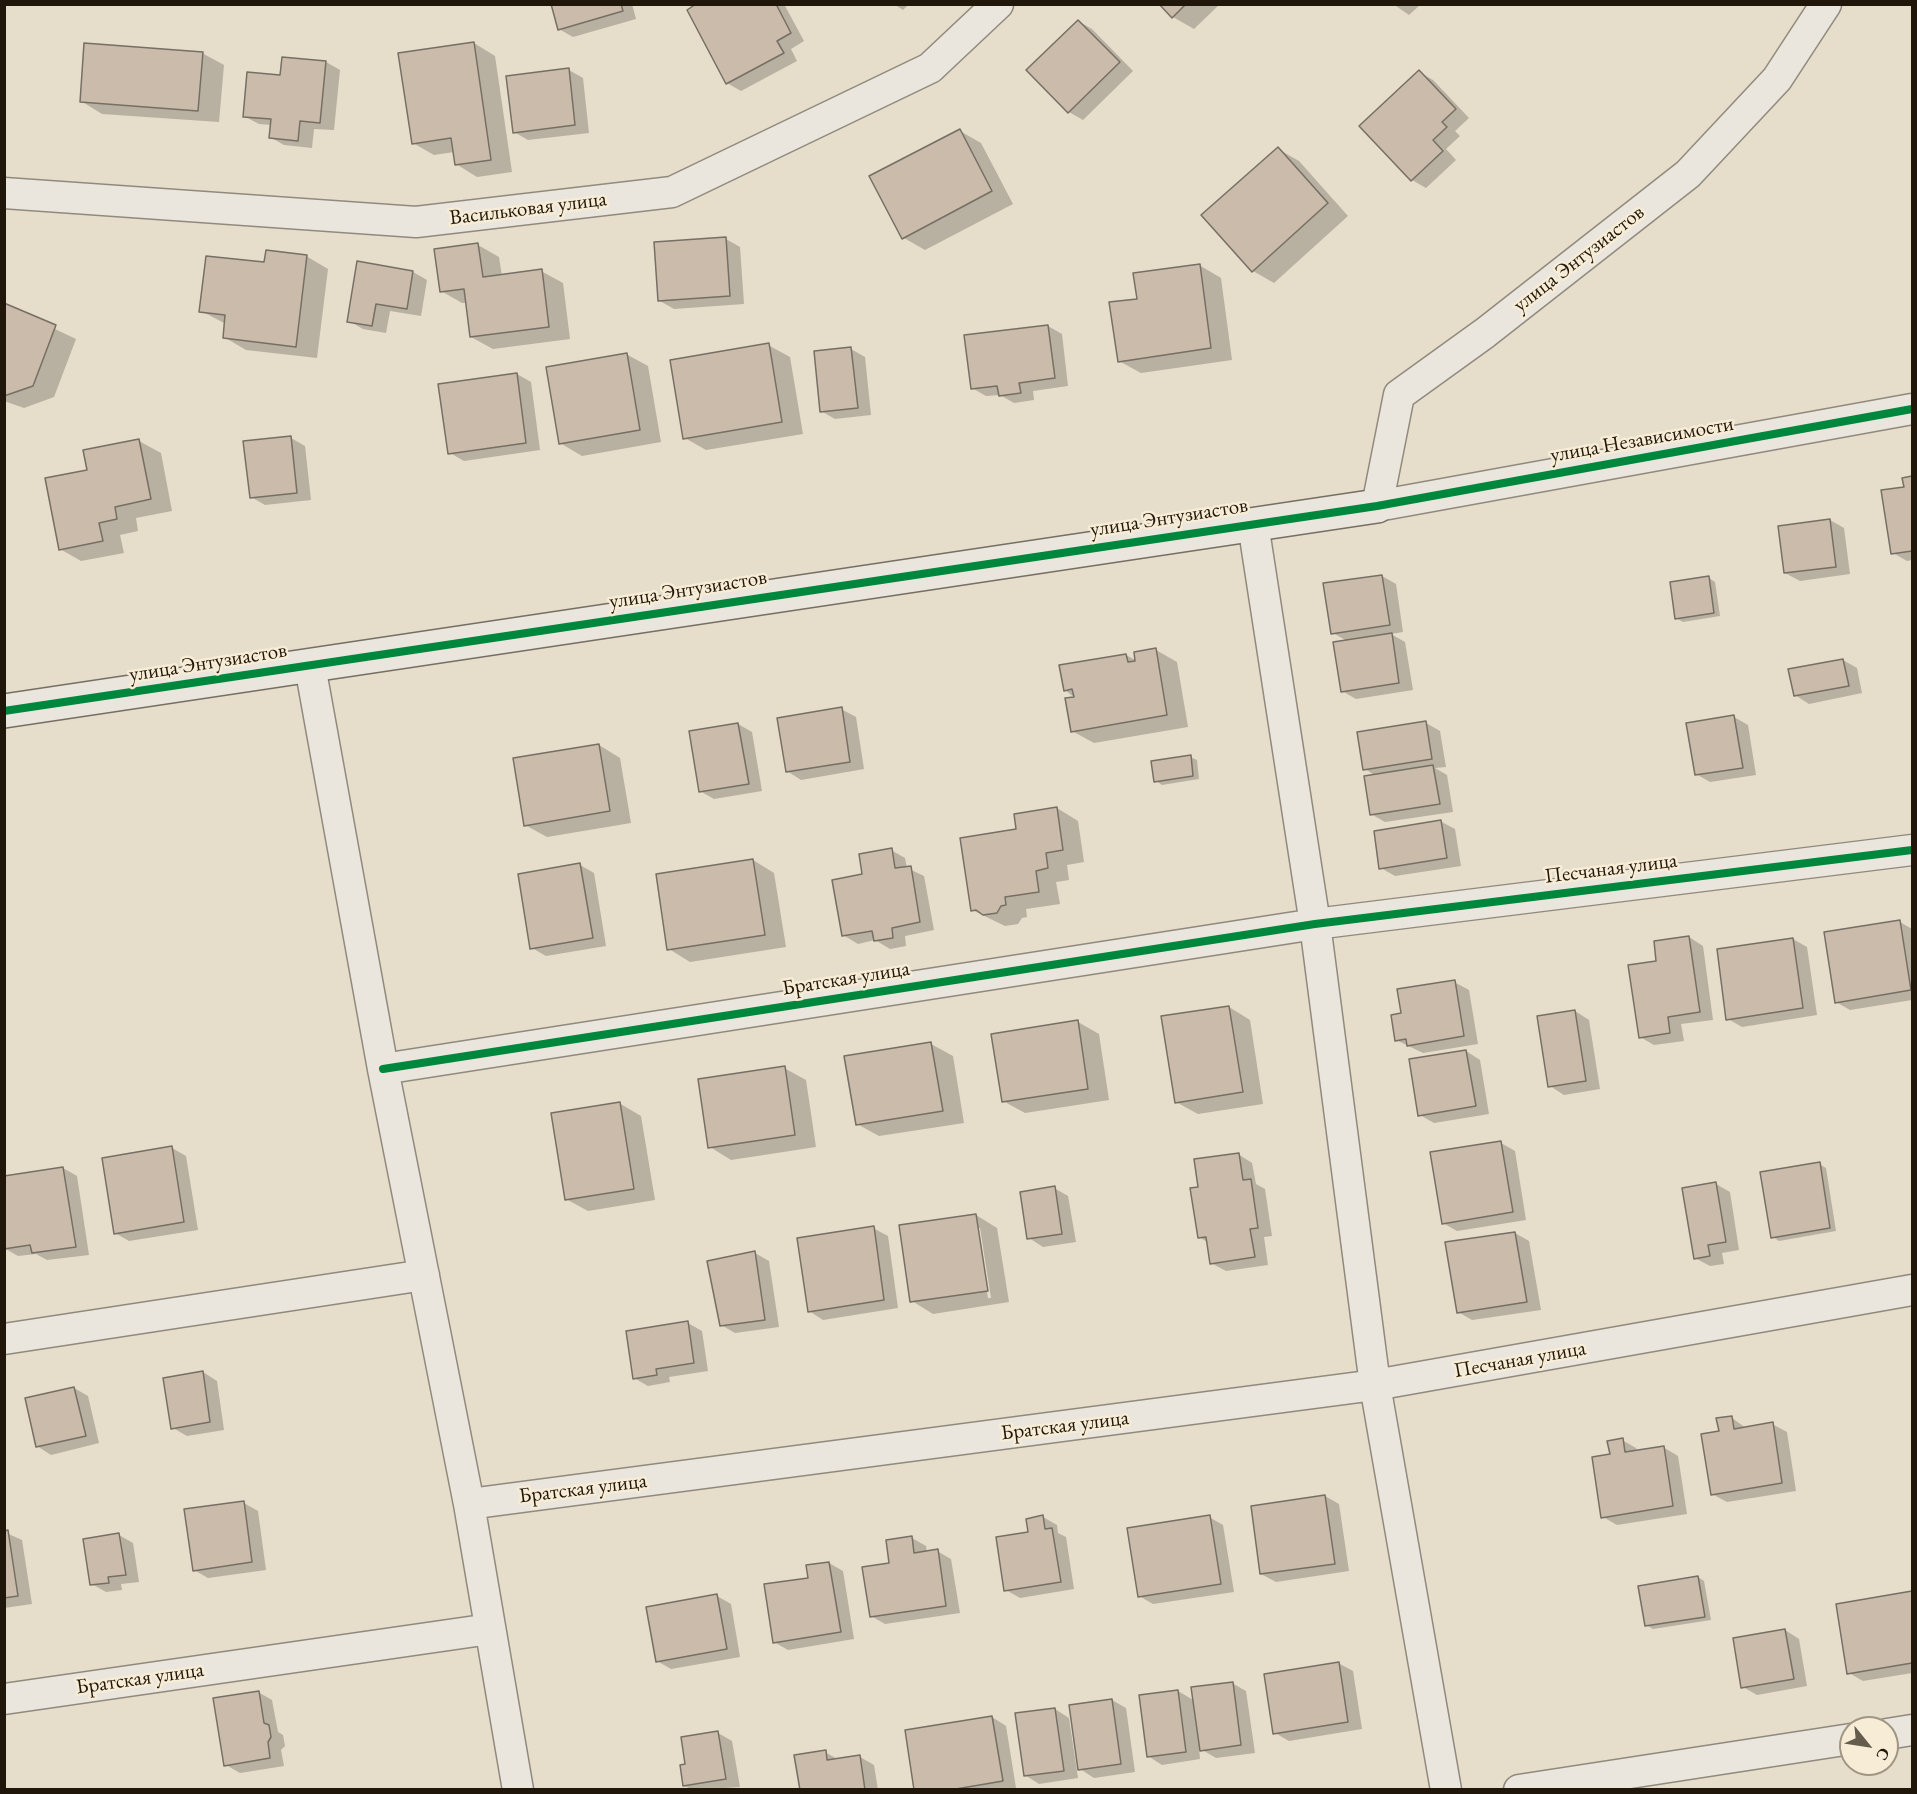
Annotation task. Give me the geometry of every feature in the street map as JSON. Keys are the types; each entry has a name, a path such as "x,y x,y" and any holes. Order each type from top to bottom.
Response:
{"street":[{"name":"Васильковая улица","path":"4,193 416,222 672,192 930,68 998,4"},
{"name":"улица Энтузиастов","path":"4,711 1377,506 1399,395 1485,333 1688,174 1777,79 1826,4"},
{"name":"улица Независимости","path":"1377,506 1912,409"},
{"path":"1254,524 1315,924 1375,1385 1446,1790"},
{"path":"310,666 383,1069 469,1504 518,1790"},
{"name":"Песчаная улица","path":"1315,924 1912,850"},
{"name":"Братская улица","path":"383,1069 1315,924"},
{"path":"4,1339 423,1275"},
{"name":"Песчаная улица","path":"1375,1385 1912,1290"},
{"name":"Братская улица","path":"469,1504 1375,1385"},
{"name":"Братская улица","path":"4,1699 490,1629"},
{"path":"1519,1790 1839,1741"}],"building":[{"path":"551,4 621,4 623,11 558,30"},
{"path":"696,4 776,4 791,33 777,41 784,53 726,84 687,10"},
{"path":"1159,4 1186,4 1172,18"},
{"path":"1078,20 1120,62 1068,113 1026,70"},
{"path":"474,42 491,160 455,165 451,138 412,144 398,53"},
{"path":"84,43 203,52 198,111 80,102"},
{"path":"282,57 326,61 320,123 300,121 298,141 269,138 271,119 243,117 247,72 280,75"},
{"path":"569,68 575,125 513,133 506,76"},
{"path":"1419,70 1456,109 1442,122 1447,127 1433,140 1443,151 1411,181 1359,126"},
{"path":"960,129 992,191 902,239 869,176"},
{"path":"1278,147 1328,203 1252,272 1201,215"},
{"path":"726,237 730,296 658,301 654,242"},
{"path":"478,243 483,277 542,269 549,327 470,337 464,289 440,292 434,249"},
{"path":"266,250 307,255 296,347 223,338 225,315 199,312 206,256 264,262"},
{"path":"357,261 413,271 407,309 376,304 372,326 347,322"},
{"path":"1200,264 1211,348 1118,362 1109,302 1137,299 1133,273"},
{"path":"4,303 56,325 33,386 4,396"},
{"path":"1048,325 1055,378 1019,383 1021,393 999,396 997,386 971,389 964,335"},
{"path":"769,343 782,422 683,439 670,360"},
{"path":"851,347 858,408 820,412 814,351"},
{"path":"627,353 640,430 559,444 546,367"},
{"path":"517,373 526,443 448,454 438,384"},
{"path":"291,436 297,493 250,498 243,441"},
{"path":"139,439 151,499 115,507 117,519 99,523 103,541 59,550 45,478 87,470 83,450"},
{"path":"1912,476 1912,551 1891,554 1881,490 1904,487 1902,478"},
{"path":"1830,519 1836,567 1784,573 1778,526"},
{"path":"1382,575 1390,625 1331,634 1323,583"},
{"path":"1709,576 1714,613 1675,619 1670,582"},
{"path":"1392,633 1399,683 1341,692 1333,642"},
{"path":"1156,648 1167,715 1071,732 1065,698 1074,697 1072,689 1064,691 1059,665 1126,654 1128,662 1135,661 1134,652"},
{"path":"1843,659 1849,686 1794,696 1788,669"},
{"path":"842,707 850,762 786,772 777,718"},
{"path":"1734,715 1743,768 1695,775 1686,723"},
{"path":"1426,721 1432,759 1363,770 1357,732"},
{"path":"738,723 749,784 699,792 689,731"},
{"path":"599,744 610,811 524,826 513,758"},
{"path":"1191,755 1193,776 1154,782 1151,761"},
{"path":"1433,765 1440,804 1370,815 1364,776"},
{"path":"1057,807 1063,850 1046,853 1048,868 1036,871 1039,892 1005,897 1006,905 1001,906 997,913 983,915 976,910 971,911 960,838 1016,829 1014,814"},
{"path":"1441,820 1447,858 1379,869 1374,831"},
{"path":"892,848 895,868 911,866 920,922 892,928 893,938 874,941 872,931 842,936 832,880 862,874 859,854"},
{"path":"753,859 765,935 667,950 656,874"},
{"path":"580,863 593,938 530,949 518,874"},
{"path":"1900,920 1911,990 1835,1003 1824,932"},
{"path":"1689,936 1700,1012 1668,1017 1670,1033 1639,1038 1628,965 1656,961 1654,941"},
{"path":"1793,938 1803,1008 1726,1020 1717,949"},
{"path":"1455,980 1464,1036 1407,1046 1406,1039 1395,1041 1391,1015 1401,1013 1397,989"},
{"path":"1229,1006 1243,1092 1175,1103 1161,1016"},
{"path":"1575,1010 1586,1081 1548,1087 1537,1016"},
{"path":"1078,1020 1088,1089 1002,1102 991,1034"},
{"path":"931,1042 943,1111 856,1125 844,1056"},
{"path":"1466,1050 1476,1106 1418,1116 1409,1059"},
{"path":"785,1066 795,1135 708,1148 698,1079"},
{"path":"620,1102 634,1189 565,1200 551,1113"},
{"path":"1501,1141 1513,1212 1442,1224 1430,1152"},
{"path":"172,1146 184,1222 114,1234 102,1158"},
{"path":"1239,1153 1243,1180 1251,1179 1258,1228 1250,1229 1255,1257 1210,1264 1206,1237 1198,1238 1190,1188 1198,1187 1194,1159"},
{"path":"1820,1162 1830,1228 1771,1238 1760,1172"},
{"path":"63,1167 76,1247 32,1253 30,1245 4,1249 4,1176"},
{"path":"1716,1182 1726,1242 1708,1245 1710,1256 1694,1259 1682,1188"},
{"path":"1055,1186 1062,1234 1027,1239 1020,1192"},
{"path":"976,1214 988,1291 910,1302 899,1225"},
{"path":"874,1226 884,1300 808,1312 797,1238"},
{"path":"1515,1232 1527,1302 1457,1313 1445,1242"},
{"path":"755,1251 765,1320 720,1326 707,1261"},
{"path":"688,1321 694,1363 656,1369 657,1375 633,1379 626,1331"},
{"path":"203,1371 210,1422 171,1429 163,1378"},
{"path":"74,1387 86,1436 36,1447 25,1398"},
{"path":"1732,1416 1734,1429 1773,1422 1782,1483 1711,1495 1701,1434 1719,1431 1716,1418"},
{"path":"1623,1438 1625,1452 1664,1446 1673,1506 1601,1518 1592,1457 1610,1454 1607,1441"},
{"path":"1325,1495 1335,1564 1260,1574 1251,1506"},
{"path":"244,1501 252,1562 193,1571 184,1509"},
{"path":"1043,1515 1045,1529 1052,1528 1061,1582 1004,1591 996,1537 1028,1532 1026,1519"},
{"path":"1210,1515 1221,1584 1138,1597 1127,1528"},
{"path":"8,1530 18,1596 4,1598 4,1531"},
{"path":"119,1533 126,1575 108,1577 109,1583 90,1585 83,1539"},
{"path":"912,1536 914,1553 938,1549 946,1606 870,1617 862,1567 889,1563 886,1540"},
{"path":"829,1562 841,1632 773,1643 764,1584 808,1578 806,1565"},
{"path":"1698,1576 1705,1617 1645,1626 1638,1586"},
{"path":"1912,1591 1912,1663 1847,1674 1836,1604"},
{"path":"717,1594 727,1649 656,1662 646,1607"},
{"path":"1785,1629 1794,1679 1741,1688 1733,1638"},
{"path":"1339,1662 1348,1722 1273,1734 1264,1674"},
{"path":"1233,1682 1241,1745 1200,1751 1191,1687"},
{"path":"1178,1690 1186,1752 1147,1757 1139,1695"},
{"path":"259,1691 264,1723 269,1725 271,1737 268,1742 270,1758 224,1766 213,1698"},
{"path":"1112,1699 1121,1764 1078,1770 1069,1705"},
{"path":"1055,1708 1064,1771 1024,1776 1015,1713"},
{"path":"992,1716 1003,1781 950,1790 914,1790 905,1730"},
{"path":"718,1731 726,1779 683,1786 680,1765 685,1764 681,1737"},
{"path":"826,1750 827,1760 860,1755 865,1790 800,1790 794,1755"}],"cycle path":[{"path":"4,711 1377,506 1912,409"},
{"path":"383,1069 1315,924 1912,850"}]}
